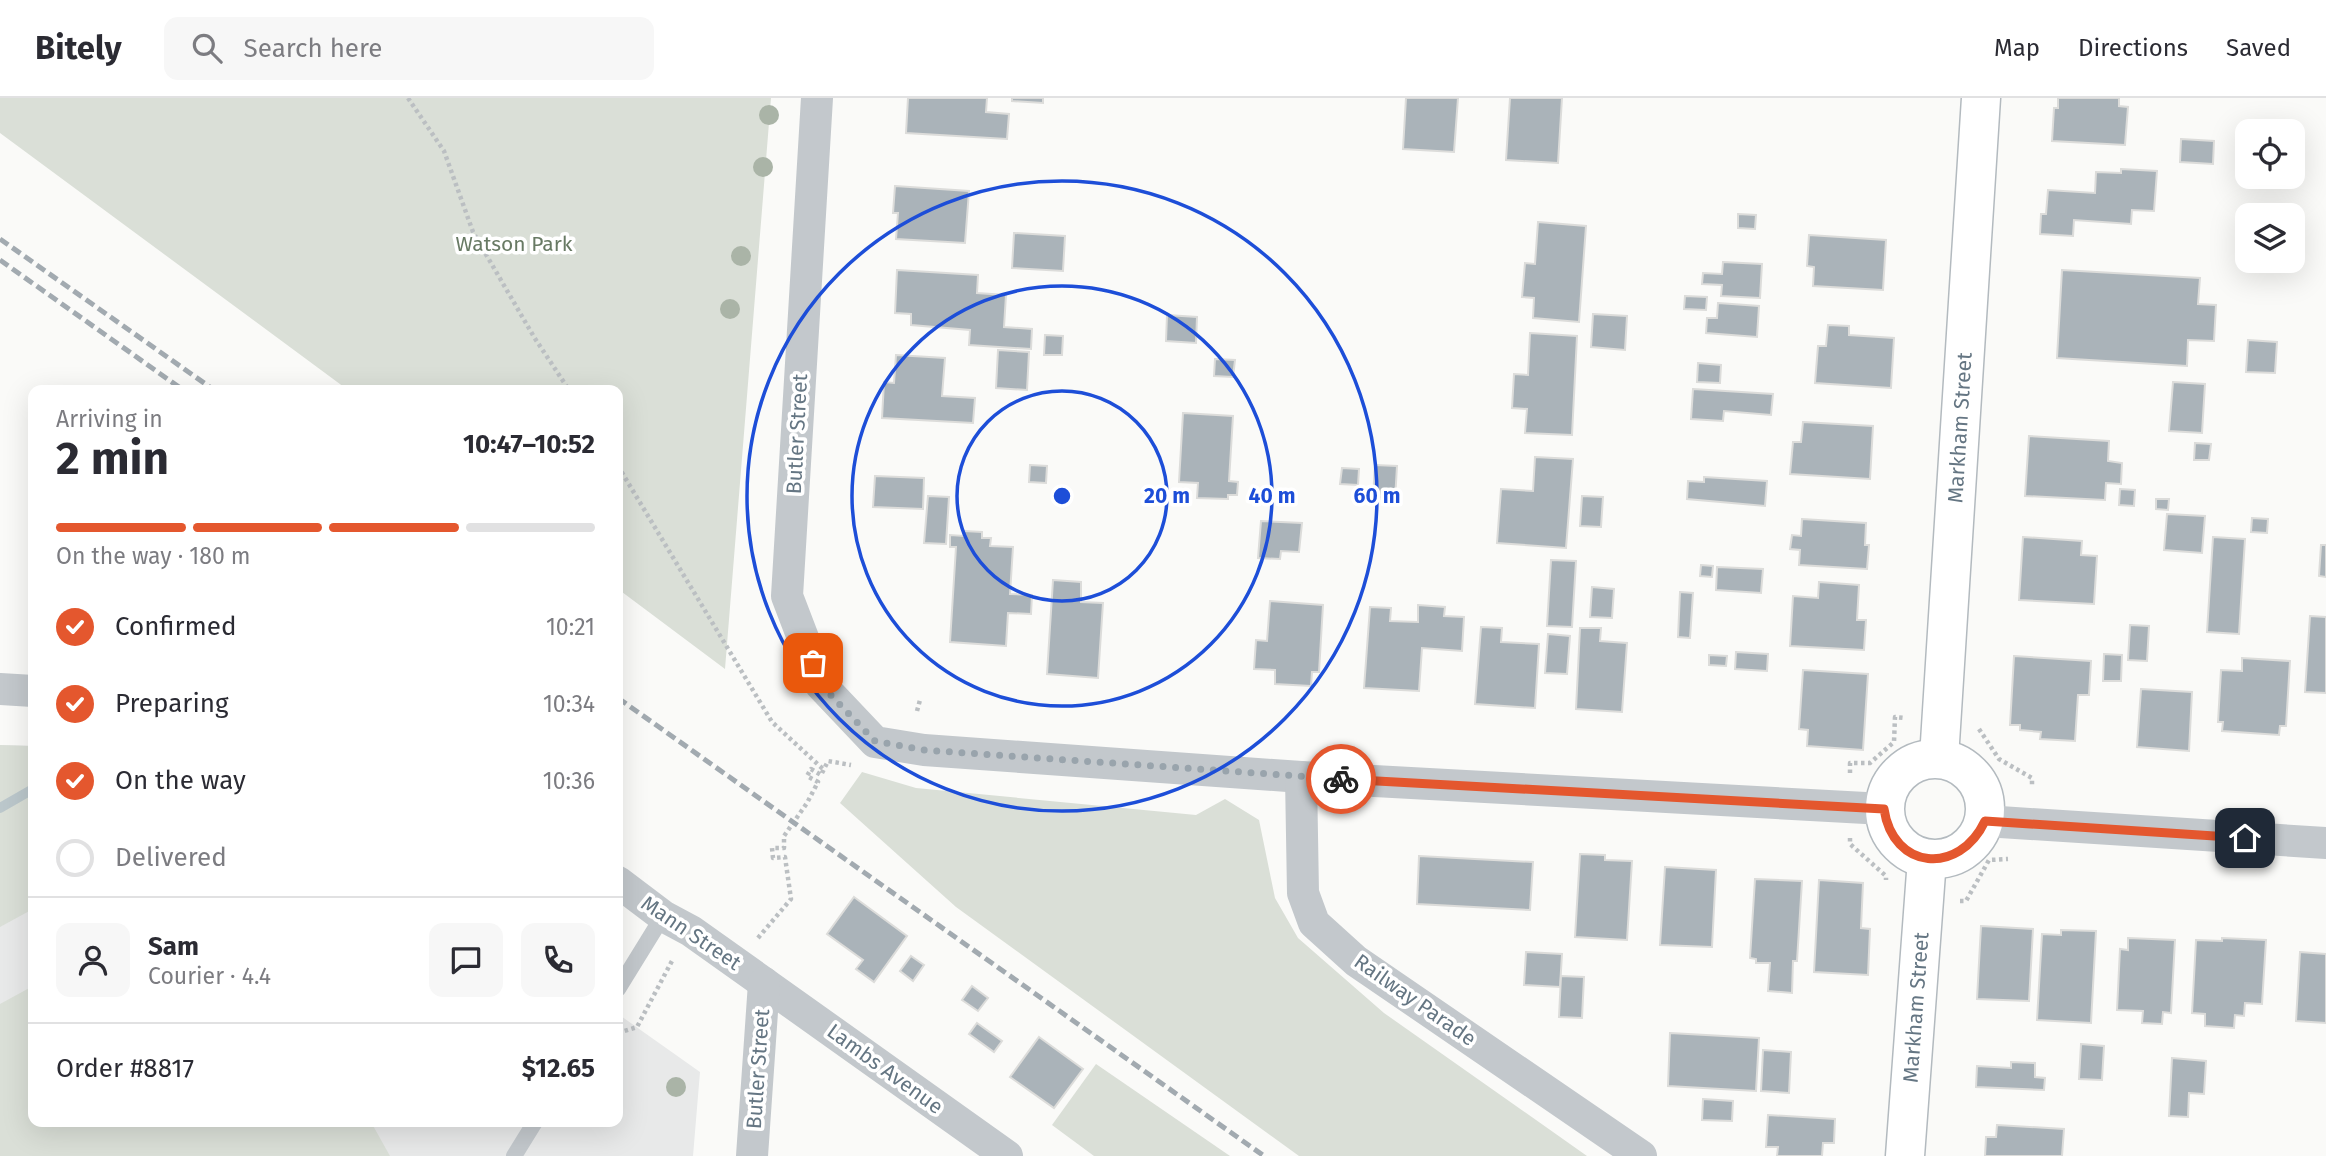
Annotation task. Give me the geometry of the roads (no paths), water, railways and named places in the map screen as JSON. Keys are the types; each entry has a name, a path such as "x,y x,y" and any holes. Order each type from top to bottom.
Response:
{"street":[{"name":"Butler Street","path":"817,98 787,596 821,685 875,741 924,750 1301,777"},
{"name":"Markham Street","path":"1940,758 1981,98"},
{"path":"0,689 28,691"},
{"path":"1940,758 1969,771 1979,784 1985,800 1985,821 1973,842 1962,852 1948,857 1927,859 1905,849 1894,838 1886,824 1884,809 1887,793 1895,778 1907,766 1940,758"},
{"path":"1301,777 1884,809"},
{"name":"Railway Parade","path":"1301,777 1303,893 1314,923 1356,961 1641,1156"},
{"path":"1985,821 2326,844"},
{"name":"Markham Street","path":"1905,1156 1927,859"},
{"name":"Mann Street","path":"623,887 764,983"},
{"name":"Butler Street","path":"752,1156 764,983"},
{"name":"Lambs Avenue","path":"764,983 1007,1156"}],"lane":[{"path":"623,981 663,916"},
{"path":"514,1156 532,1127"}],"waterway":[{"path":"0,808 28,792"}],"railway":[{"path":"0,239 207,385"},
{"path":"0,260 176,385"},
{"path":"623,702 1264,1156"}],"park label":[{"name":"Watson Park","path":"514,244"}]}
